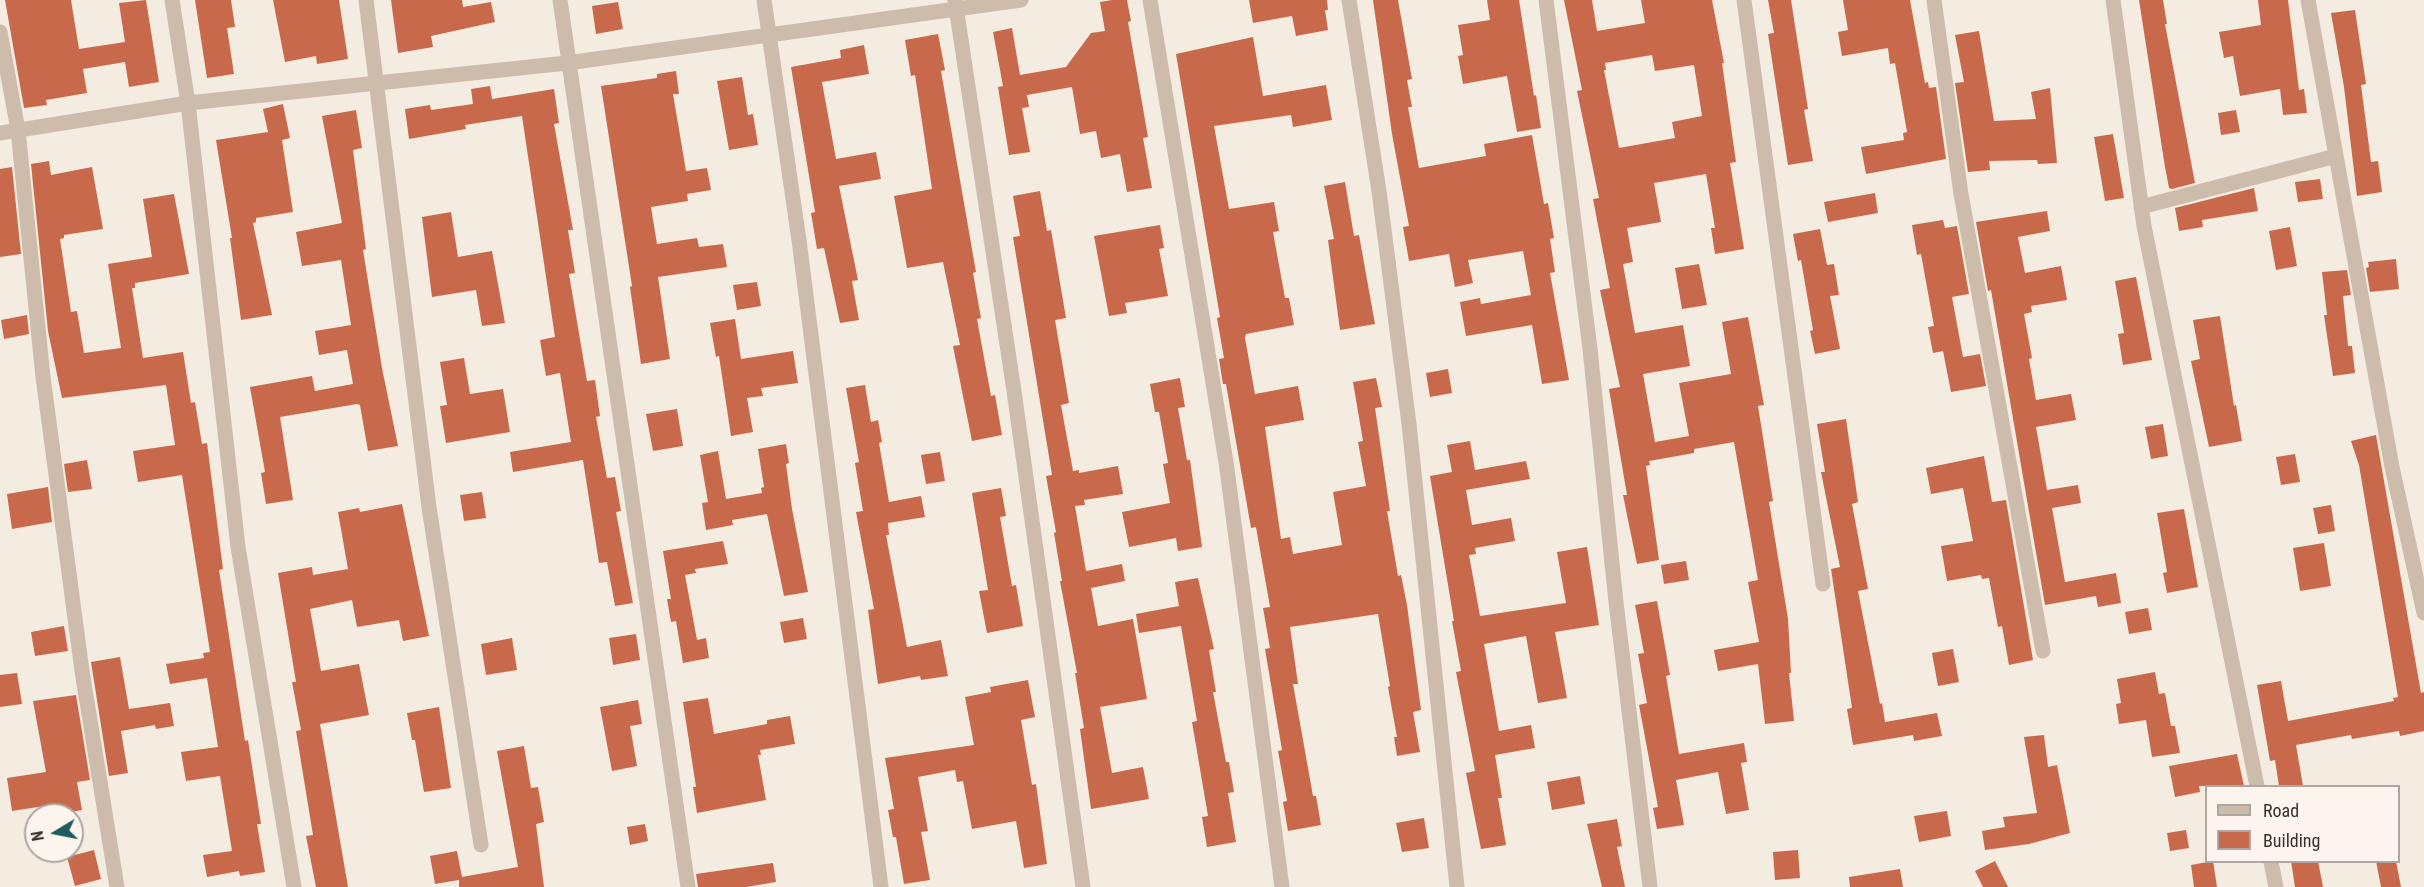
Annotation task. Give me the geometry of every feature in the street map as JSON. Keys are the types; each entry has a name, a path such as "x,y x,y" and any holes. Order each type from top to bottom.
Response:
{"street":[{"path":"172,0 188,104 238,547 294,887"},
{"path":"366,0 429,507 481,845"},
{"path":"560,0 567,63 632,488 688,887"},
{"path":"764,0 799,240 881,887"},
{"path":"0,133 188,104 567,63 768,36 955,5 1021,0"},
{"path":"1150,0 1226,462 1282,887"},
{"path":"1349,0 1379,191 1409,424 1456,887"},
{"path":"1546,0 1590,349 1616,602 1650,887"},
{"path":"1744,0 1823,584"},
{"path":"1934,0 1961,194 2043,651"},
{"path":"2113,0 2141,207 2193,478 2257,785"},
{"path":"2308,0 2392,467 2424,610"},
{"path":"955,5 1014,391 1083,887"},
{"path":"0,32 18,130 43,377 82,671 117,887"},
{"path":"2141,207 2336,156"},
{"path":"2271,863 2276,887"}],"building":[{"path":"5,0 71,0 79,49 125,42 119,3 146,0 159,82 129,87 125,62 83,69 87,93 46,100 47,105 24,108"},
{"path":"195,0 231,0 235,27 227,28 234,74 207,78"},
{"path":"273,0 339,0 348,59 317,64 316,56 285,62"},
{"path":"391,0 462,0 463,7 491,2 495,22 431,36 433,47 398,53"},
{"path":"1127,0 1131,21 1128,22 1148,137 1143,138 1152,188 1127,192 1120,154 1101,158 1096,131 1080,134 1072,87 1027,95 1029,107 1022,108 1030,152 1009,155 998,87 1003,86 993,32 1012,28 1020,75 1066,67 1091,33 1105,31 1100,2"},
{"path":"1249,0 1327,0 1328,10 1325,10 1328,30 1296,36 1292,16 1253,23"},
{"path":"1373,0 1398,0 1412,79 1407,80 1412,107 1408,107 1419,168 1486,156 1484,144 1532,135 1544,204 1548,203 1554,238 1550,239 1555,272 1550,273 1569,380 1542,384 1532,325 1466,336 1460,302 1480,298 1481,304 1531,295 1523,251 1468,260 1473,283 1455,287 1449,254 1409,261 1403,227 1409,226 1392,134"},
{"path":"1487,0 1519,0 1541,128 1517,132 1507,76 1463,84 1458,56 1463,55 1458,25 1490,20"},
{"path":"1564,0 1592,0 1597,31 1645,23 1641,0 1712,0 1724,63 1722,63 1736,162 1730,163 1744,249 1715,254 1711,228 1715,228 1706,174 1654,183 1661,222 1627,228 1633,262 1623,264 1635,333 1683,325 1690,366 1643,374 1655,442 1689,436 1679,383 1731,374 1722,322 1748,317 1764,405 1758,406 1773,501 1769,502 1788,619 1791,673 1789,673 1794,721 1765,724 1758,664 1718,671 1714,650 1759,642 1748,582 1758,580 1734,442 1694,449 1694,453 1649,461 1650,465 1646,466 1659,560 1637,564 1623,495 1627,495 1609,389 1620,387 1600,290 1610,288 1593,199 1599,198 1577,91 1582,90","holes":["1652,55 1655,71 1694,65 1702,116 1672,122 1675,138 1619,148 1604,70 1606,70 1605,63"]},
{"path":"1768,0 1791,0 1808,109 1804,110 1813,161 1788,165 1768,34 1774,33"},
{"path":"1843,0 1910,0 1925,83 1928,82 1929,88 1936,87 1946,159 1866,174 1861,147 1904,140 1903,133 1907,132 1895,63 1890,64 1888,48 1842,56 1838,32 1848,30"},
{"path":"2139,0 2163,0 2167,24 2165,24 2195,183 2172,189 2169,188 2165,167"},
{"path":"2258,0 2288,0 2299,90 2304,89 2307,113 2283,115 2280,89 2240,96 2233,56 2224,58 2219,32 2261,25"},
{"path":"618,2 623,29 596,34 592,6"},
{"path":"2355,10 2366,84 2361,85 2371,162 2378,161 2382,192 2357,196 2344,87 2331,13"},
{"path":"1979,31 1994,121 2036,119 2031,92 2050,88 2057,163 2038,164 2037,160 1989,161 1990,170 1968,172 1955,83 1964,82 1955,35"},
{"path":"938,34 945,70 941,71 976,272 973,273 981,318 977,319 991,396 995,395 1002,435 972,441 953,346 960,345 943,262 907,268 894,196 932,189 915,75 911,76 905,40"},
{"path":"1253,37 1263,96 1326,85 1332,120 1293,127 1291,115 1214,126 1229,209 1274,202 1279,231 1273,232 1285,298 1289,298 1294,325 1246,334 1245,338 1255,394 1298,386 1304,420 1265,427 1281,539 1290,537 1293,554 1342,545 1333,492 1366,486 1358,442 1363,441 1353,382 1376,378 1382,407 1375,408 1390,511 1387,511 1398,576 1401,575 1407,605 1421,710 1413,712 1420,752 1397,756 1394,737 1397,737 1378,614 1290,627 1298,684 1293,684 1313,796 1316,796 1321,825 1288,831 1283,802 1287,801 1278,751 1282,750 1265,649 1270,648 1263,608 1270,607 1256,527 1251,528 1226,384 1223,384 1219,359 1224,358 1217,318 1220,317 1176,54"},
{"path":"864,45 869,74 822,82 836,159 876,152 881,179 839,186 858,280 852,281 859,320 840,323 824,248 817,249 811,213 815,212 791,67 841,58 840,50"},
{"path":"676,71 679,94 673,94 686,171 707,168 711,190 687,194 688,201 651,207 657,244 697,238 699,247 723,244 727,267 658,277 670,359 641,364 630,287 632,286 601,86 657,78 657,74"},
{"path":"742,77 748,115 753,114 758,145 729,150 717,81"},
{"path":"490,86 492,99 554,89 559,123 554,124 573,230 568,230 575,273 569,274 587,381 595,380 600,416 596,417 607,478 615,477 621,511 616,512 633,603 615,606 607,562 599,563 583,460 513,472 510,452 571,442 560,373 546,376 540,340 555,337 522,116 465,125 466,129 409,139 405,109 430,105 431,110 473,104 471,89"},
{"path":"283,104 290,138 282,140 293,212 256,218 256,222 253,223 272,315 241,320 230,238 232,238 216,140 268,132 263,109"},
{"path":"356,110 362,148 353,150 366,249 363,250 382,368 398,446 368,451 360,405 357,404 280,417 293,500 266,504 261,473 265,472 250,387 312,376 315,391 353,384 347,350 319,355 315,331 351,325 341,260 302,266 296,232 342,223 322,116"},
{"path":"2236,110 2240,132 2221,135 2218,113"},
{"path":"2113,134 2124,198 2105,201 2094,137"},
{"path":"49,161 51,175 92,167 103,229 64,235 64,238 60,239 71,312 77,311 84,353 121,348 108,264 152,257 143,199 174,194 189,274 135,283 135,288 132,288 143,358 183,352 191,403 195,402 202,444 207,443 223,569 219,570 245,741 248,740 261,824 257,824 265,872 240,876 239,871 207,877 203,855 232,851 220,776 186,781 181,752 218,747 207,678 170,684 166,664 204,658 203,653 210,652 182,475 138,482 133,451 175,445 166,385 62,398 48,331 31,164"},
{"path":"12,167 21,254 0,257 0,169"},
{"path":"2320,179 2323,199 2298,202 2295,182"},
{"path":"1345,182 1354,236 1359,235 1375,324 1340,330 1328,240 1334,239 1324,186"},
{"path":"2254,188 2258,211 2202,220 2203,227 2179,231 2175,208"},
{"path":"1040,191 1047,231 1051,230 1066,318 1055,320 1069,403 1061,405 1073,471 1079,470 1079,473 1118,466 1123,494 1084,500 1085,505 1075,506 1086,571 1122,564 1125,581 1091,588 1098,626 1133,619 1147,699 1100,707 1112,773 1143,767 1149,799 1091,809 1080,729 1084,728 1075,673 1077,673 1060,581 1062,581 1054,533 1056,532 1046,476 1052,475 1013,237 1020,236 1013,196"},
{"path":"1875,193 1878,213 1828,222 1824,202"},
{"path":"2047,211 2050,231 2018,237 2025,273 2061,266 2067,300 2031,306 2032,312 2024,314 2032,358 2029,359 2036,400 2071,394 2076,420 2036,427 2047,490 2078,485 2081,503 2052,508 2065,582 2116,573 2121,603 2098,607 2096,596 2045,605 1991,290 1988,291 1976,222"},
{"path":"451,212 458,257 492,251 505,323 482,326 476,290 432,297 422,217"},
{"path":"1943,220 1945,228 1957,226 1969,294 1952,297 1963,357 1980,354 1986,386 1951,392 1943,351 1933,353 1928,327 1934,326 1921,254 1917,255 1912,225"},
{"path":"1160,225 1164,248 1159,249 1168,296 1125,303 1127,313 1109,316 1094,236"},
{"path":"2290,227 2297,266 2276,270 2269,231"},
{"path":"1820,229 1827,265 1834,264 1839,295 1830,296 1840,349 1815,354 1801,260 1798,261 1793,234"},
{"path":"2396,259 2399,289 2370,292 2366,268 2369,267 2368,262"},
{"path":"1699,264 1707,305 1682,309 1675,268"},
{"path":"2347,270 2351,295 2343,296 2348,346 2352,346 2355,373 2333,376 2324,315 2327,315 2322,272"},
{"path":"2136,277 2152,360 2123,365 2118,334 2124,333 2115,281"},
{"path":"757,282 761,306 737,310 733,285"},
{"path":"27,315 29,334 4,339 1,320"},
{"path":"2220,316 2234,406 2236,405 2242,441 2209,447 2191,361 2200,359 2193,320"},
{"path":"735,319 741,359 793,351 798,383 761,388 763,396 747,398 753,432 731,436 719,356 716,357 710,323"},
{"path":"464,358 470,394 503,389 510,432 446,443 440,406 447,405 440,362"},
{"path":"1448,369 1452,393 1430,397 1426,373"},
{"path":"1180,378 1185,407 1178,408 1187,460 1190,460 1202,547 1178,551 1176,538 1129,547 1122,512 1170,503 1163,464 1168,463 1159,412 1155,412 1150,384"},
{"path":"865,385 871,422 878,420 882,442 879,443 889,502 921,496 925,517 888,523 889,535 886,535 907,647 941,640 948,676 921,680 920,676 878,684 868,610 874,609 856,512 863,511 855,463 859,462 846,388"},
{"path":"677,409 683,446 653,451 646,414"},
{"path":"1846,419 1858,502 1852,504 1868,589 1858,591 1885,722 1937,713 1942,736 1914,741 1913,735 1853,745 1847,709 1852,708 1831,569 1840,567 1821,472 1825,472 1817,424"},
{"path":"2163,424 2168,456 2151,459 2145,427"},
{"path":"2376,435 2421,693 2424,692 2424,731 2400,736 2399,731 2352,739 2351,735 2296,745 2303,785 2279,785 2275,760 2270,761 2257,685 2281,681 2288,721 2394,701 2393,698 2398,697 2359,465 2351,441"},
{"path":"1470,441 1475,470 1526,461 1530,479 1466,490 1472,525 1511,518 1515,541 1475,548 1476,554 1469,555 1480,616 1566,603 1557,552 1587,547 1599,625 1555,632 1567,698 1538,703 1526,636 1484,644 1499,731 1531,725 1535,748 1495,755 1502,798 1498,798 1506,845 1481,849 1466,773 1475,771 1456,672 1461,671 1430,476 1452,472 1447,445"},
{"path":"786,444 789,463 786,464 792,509 808,592 784,596 767,514 732,520 733,525 706,530 702,503 708,502 700,455 718,451 726,499 762,493 761,488 764,487 758,449"},
{"path":"940,452 945,481 926,484 921,455"},
{"path":"2295,454 2300,482 2281,485 2276,457"},
{"path":"1984,456 1992,502 2006,500 2033,660 2009,665 2002,626 1998,627 1989,578 1982,579 1981,575 1947,581 1941,546 1973,541 1963,488 1931,494 1926,468"},
{"path":"87,460 92,489 68,492 64,464"},
{"path":"48,487 52,522 12,529 7,494"},
{"path":"1001,488 1006,516 1000,517 1012,586 1016,585 1023,626 987,633 979,591 988,590 972,493"},
{"path":"482,492 486,518 464,521 460,495"},
{"path":"402,504 429,636 403,641 399,620 357,627 352,600 310,609 321,671 359,664 369,715 320,724 348,887 316,887 306,836 313,835 296,731 301,730 292,682 296,682 278,573 312,567 313,575 348,569 338,512 359,508 360,512"},
{"path":"2331,505 2335,531 2318,534 2313,508"},
{"path":"2184,509 2198,587 2167,593 2163,573 2167,572 2157,513"},
{"path":"723,541 728,564 695,569 696,573 685,575 697,640 706,638 709,658 683,663 676,621 671,622 667,599 671,599 663,551"},
{"path":"2324,543 2331,586 2300,591 2293,548"},
{"path":"1686,561 1689,580 1664,584 1661,565"},
{"path":"1198,578 1214,649 1209,650 1216,692 1213,692 1234,792 1228,793 1236,842 1207,847 1202,817 1208,816 1192,722 1197,721 1181,626 1139,633 1136,614 1179,606 1175,582"},
{"path":"1657,601 1670,675 1666,676 1679,754 1744,743 1747,762 1741,763 1749,810 1726,814 1718,772 1676,780 1684,825 1657,829 1653,808 1658,807 1639,705 1647,703 1638,654 1644,653 1635,605"},
{"path":"2148,608 2152,630 2129,634 2125,612"},
{"path":"803,618 807,639 784,643 780,622"},
{"path":"64,626 68,651 35,656 31,632"},
{"path":"636,634 640,660 613,665 609,638"},
{"path":"512,638 517,670 486,675 481,644"},
{"path":"1953,649 1959,682 1938,686 1932,653"},
{"path":"120,657 129,709 170,703 174,726 156,729 155,725 121,731 128,773 109,776 91,662"},
{"path":"2155,672 2159,694 2165,693 2171,726 2175,726 2180,753 2152,757 2146,720 2119,724 2116,704 2121,703 2117,679"},
{"path":"17,673 22,704 0,707 0,675"},
{"path":"1028,680 1035,717 1021,720 1032,785 1036,784 1047,864 1024,868 1016,821 972,829 963,781 957,782 955,770 918,777 928,831 921,832 930,880 904,884 896,837 893,837 888,810 894,809 885,758 974,745 965,697 991,692 990,687"},
{"path":"76,695 90,780 77,782 81,803 24,803 24,809 12,811 7,778 46,772 33,701"},
{"path":"708,698 714,734 767,724 767,720 790,716 795,744 760,750 761,755 758,755 766,800 697,813 693,787 696,787 683,702"},
{"path":"638,700 642,724 630,726 637,766 612,771 600,707"},
{"path":"439,707 451,788 424,792 415,740 412,740 407,713"},
{"path":"2044,735 2048,767 2057,765 2070,833 2029,844 1985,850 1982,831 2005,827 2003,817 2037,813 2024,737"},
{"path":"524,746 531,788 538,787 544,822 536,824 544,887 459,887 459,880 435,884 430,856 457,851 462,877 518,867 497,751"},
{"path":"2237,754 2244,785 2199,786 2200,792 2175,797 2169,766"},
{"path":"1580,776 1585,804 1552,810 1547,782"},
{"path":"1947,811 1951,836 1919,842 1914,816"},
{"path":"1424,818 1429,848 1402,852 1396,823"},
{"path":"1617,819 1622,846 1617,847 1625,887 1602,887 1587,824"},
{"path":"645,824 648,841 630,845 627,827"},
{"path":"2186,830 2189,848 2170,851 2167,833"},
{"path":"94,850 101,879 75,886 69,863 84,863 84,853"},
{"path":"1798,850 1800,878 1775,880 1773,852"},
{"path":"1995,861 2008,887 1983,887 1975,871"},
{"path":"773,863 776,882 746,887 698,887 696,874"},
{"path":"2213,863 2217,887 2194,887 2191,865"},
{"path":"2291,863 2318,863 2323,887 2295,887"},
{"path":"2376,863 2396,863 2401,887 2381,887"},
{"path":"1900,869 1903,887 1850,887 1849,877"}]}
